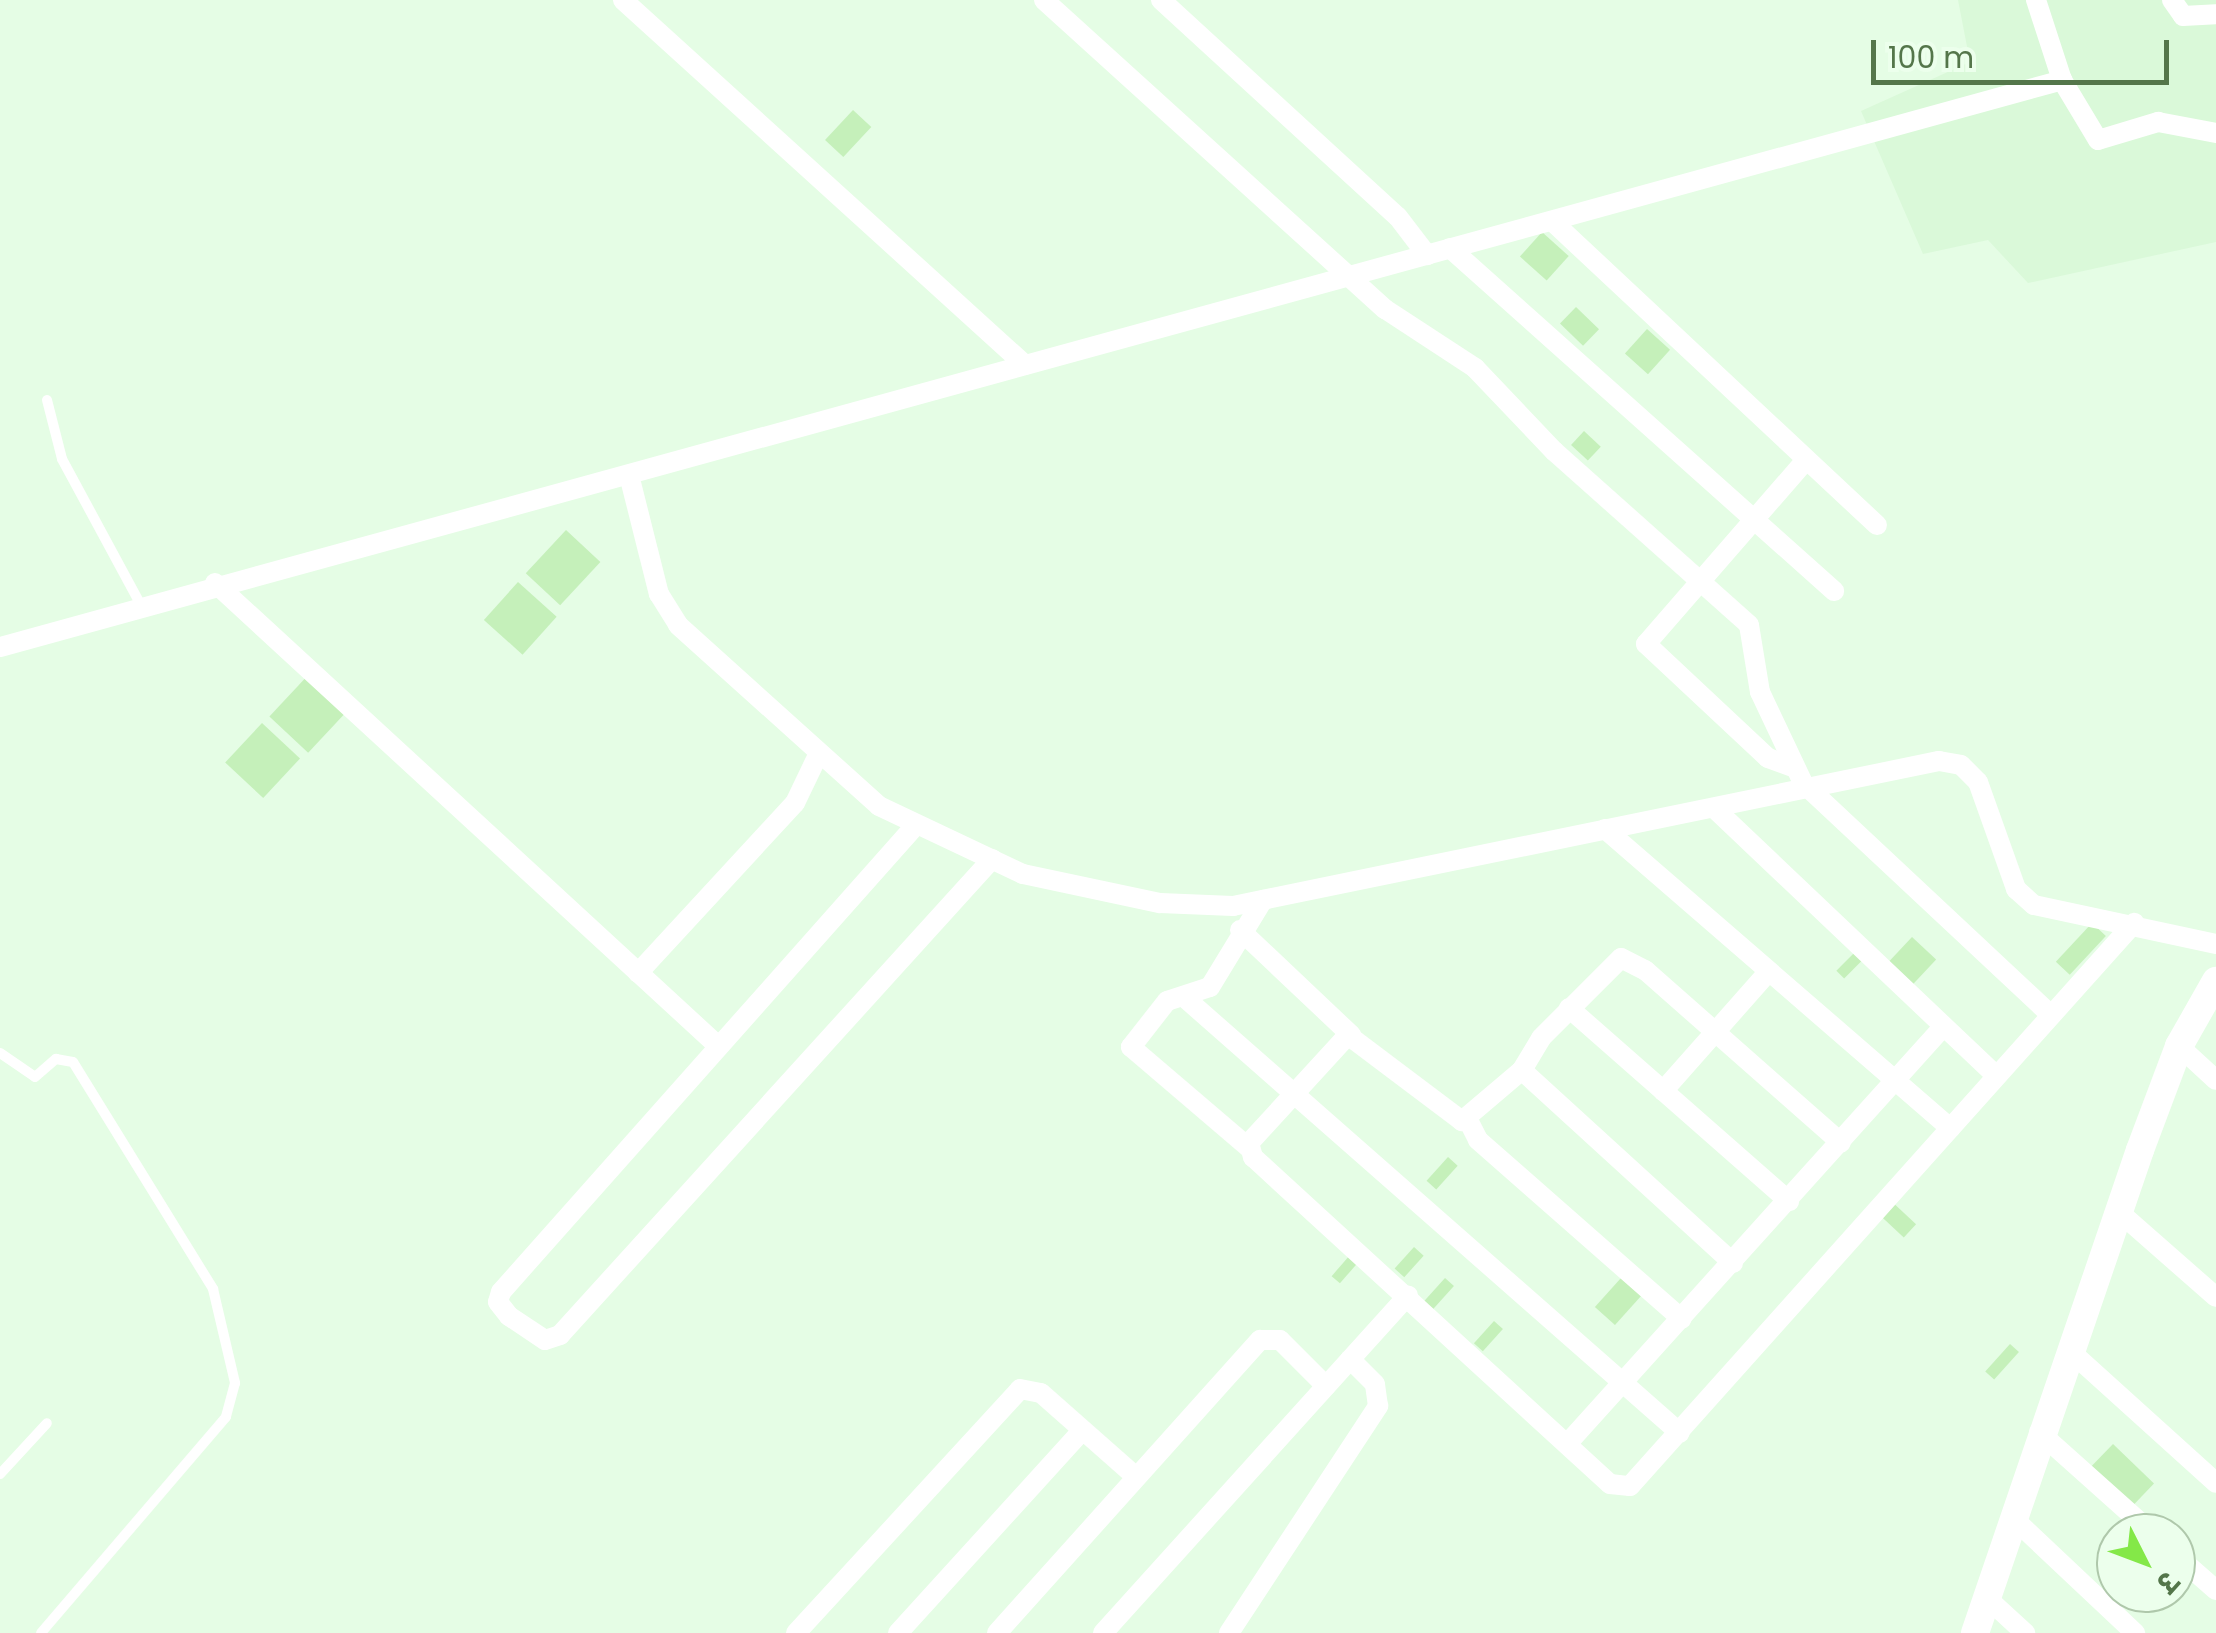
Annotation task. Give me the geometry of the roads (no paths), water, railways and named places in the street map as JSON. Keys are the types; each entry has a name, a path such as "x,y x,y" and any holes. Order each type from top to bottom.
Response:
{"street":[{"path":"623,0 1026,365"},
{"path":"1044,0 1403,323 1475,368 1554,451 1753,630 1756,679 1793,767 1810,792 2050,1013"},
{"path":"1160,0 1398,218 1427,255"},
{"path":"2036,0 2062,80 2098,140 2158,122 2216,134"},
{"path":"2172,0 2189,18 2216,14"},
{"path":"0,648 216,583 630,474 2062,80"},
{"path":"1552,221 1877,525"},
{"path":"1450,248 1834,591"},
{"path":"1793,767 1768,758 1648,648 1648,636 1806,460"},
{"path":"630,474 665,608 818,755 916,826 1058,884 1204,907 1263,900 1810,792 1939,761 1962,765 1978,782 2022,897 2046,910 2134,923 2216,944"},
{"path":"216,583 716,1044"},
{"path":"638,973 804,791 818,755"},
{"path":"1714,808 1995,1074"},
{"path":"916,826 716,1044 498,1298 509,1316 545,1340 567,1328 992,859"},
{"path":"1605,830 1950,1128"},
{"path":"1263,900 1240,930 1210,987 1161,1006 1134,1039 1132,1052 1248,1146 1567,1444 1621,1488 1636,1482 1995,1074 2134,923"},
{"path":"1240,930 1351,1035 1455,1118 1468,1120"},
{"path":"1468,1120 1522,1070 1569,1008 1621,958 1645,970 1841,1143"},
{"path":"1663,1091 1769,971"},
{"path":"1975,1633 2118,1211 2179,1046 2216,981"},
{"path":"1184,997 1295,1090 1680,1433"},
{"path":"1569,1008 1790,1201"},
{"path":"1567,1444 1943,1027"},
{"path":"1248,1146 1295,1090 1351,1035"},
{"path":"2179,1046 2216,1080"},
{"path":"1522,1070 1734,1263"},
{"path":"1468,1120 1478,1140 1682,1319"},
{"path":"2118,1211 2216,1297"},
{"path":"1103,1633 1408,1295"},
{"path":"997,1633 1260,1340 1280,1340 1326,1386"},
{"path":"2069,1350 2216,1482"},
{"path":"1229,1633 1378,1406 1375,1384 1350,1360"},
{"path":"796,1633 1020,1389 1036,1390 1135,1476"},
{"path":"898,1633 1082,1431"},
{"path":"2040,1432 2130,1513"},
{"path":"2013,1518 2136,1633"},
{"path":"2196,1572 2216,1590"},
{"path":"1987,1598 2026,1633"}],"lane":[{"path":"47,400 70,476 141,605"},
{"path":"0,1053 34,1077 56,1059 73,1062 213,1289 235,1383 226,1417 41,1633"},
{"path":"0,1474 47,1424"}]}
